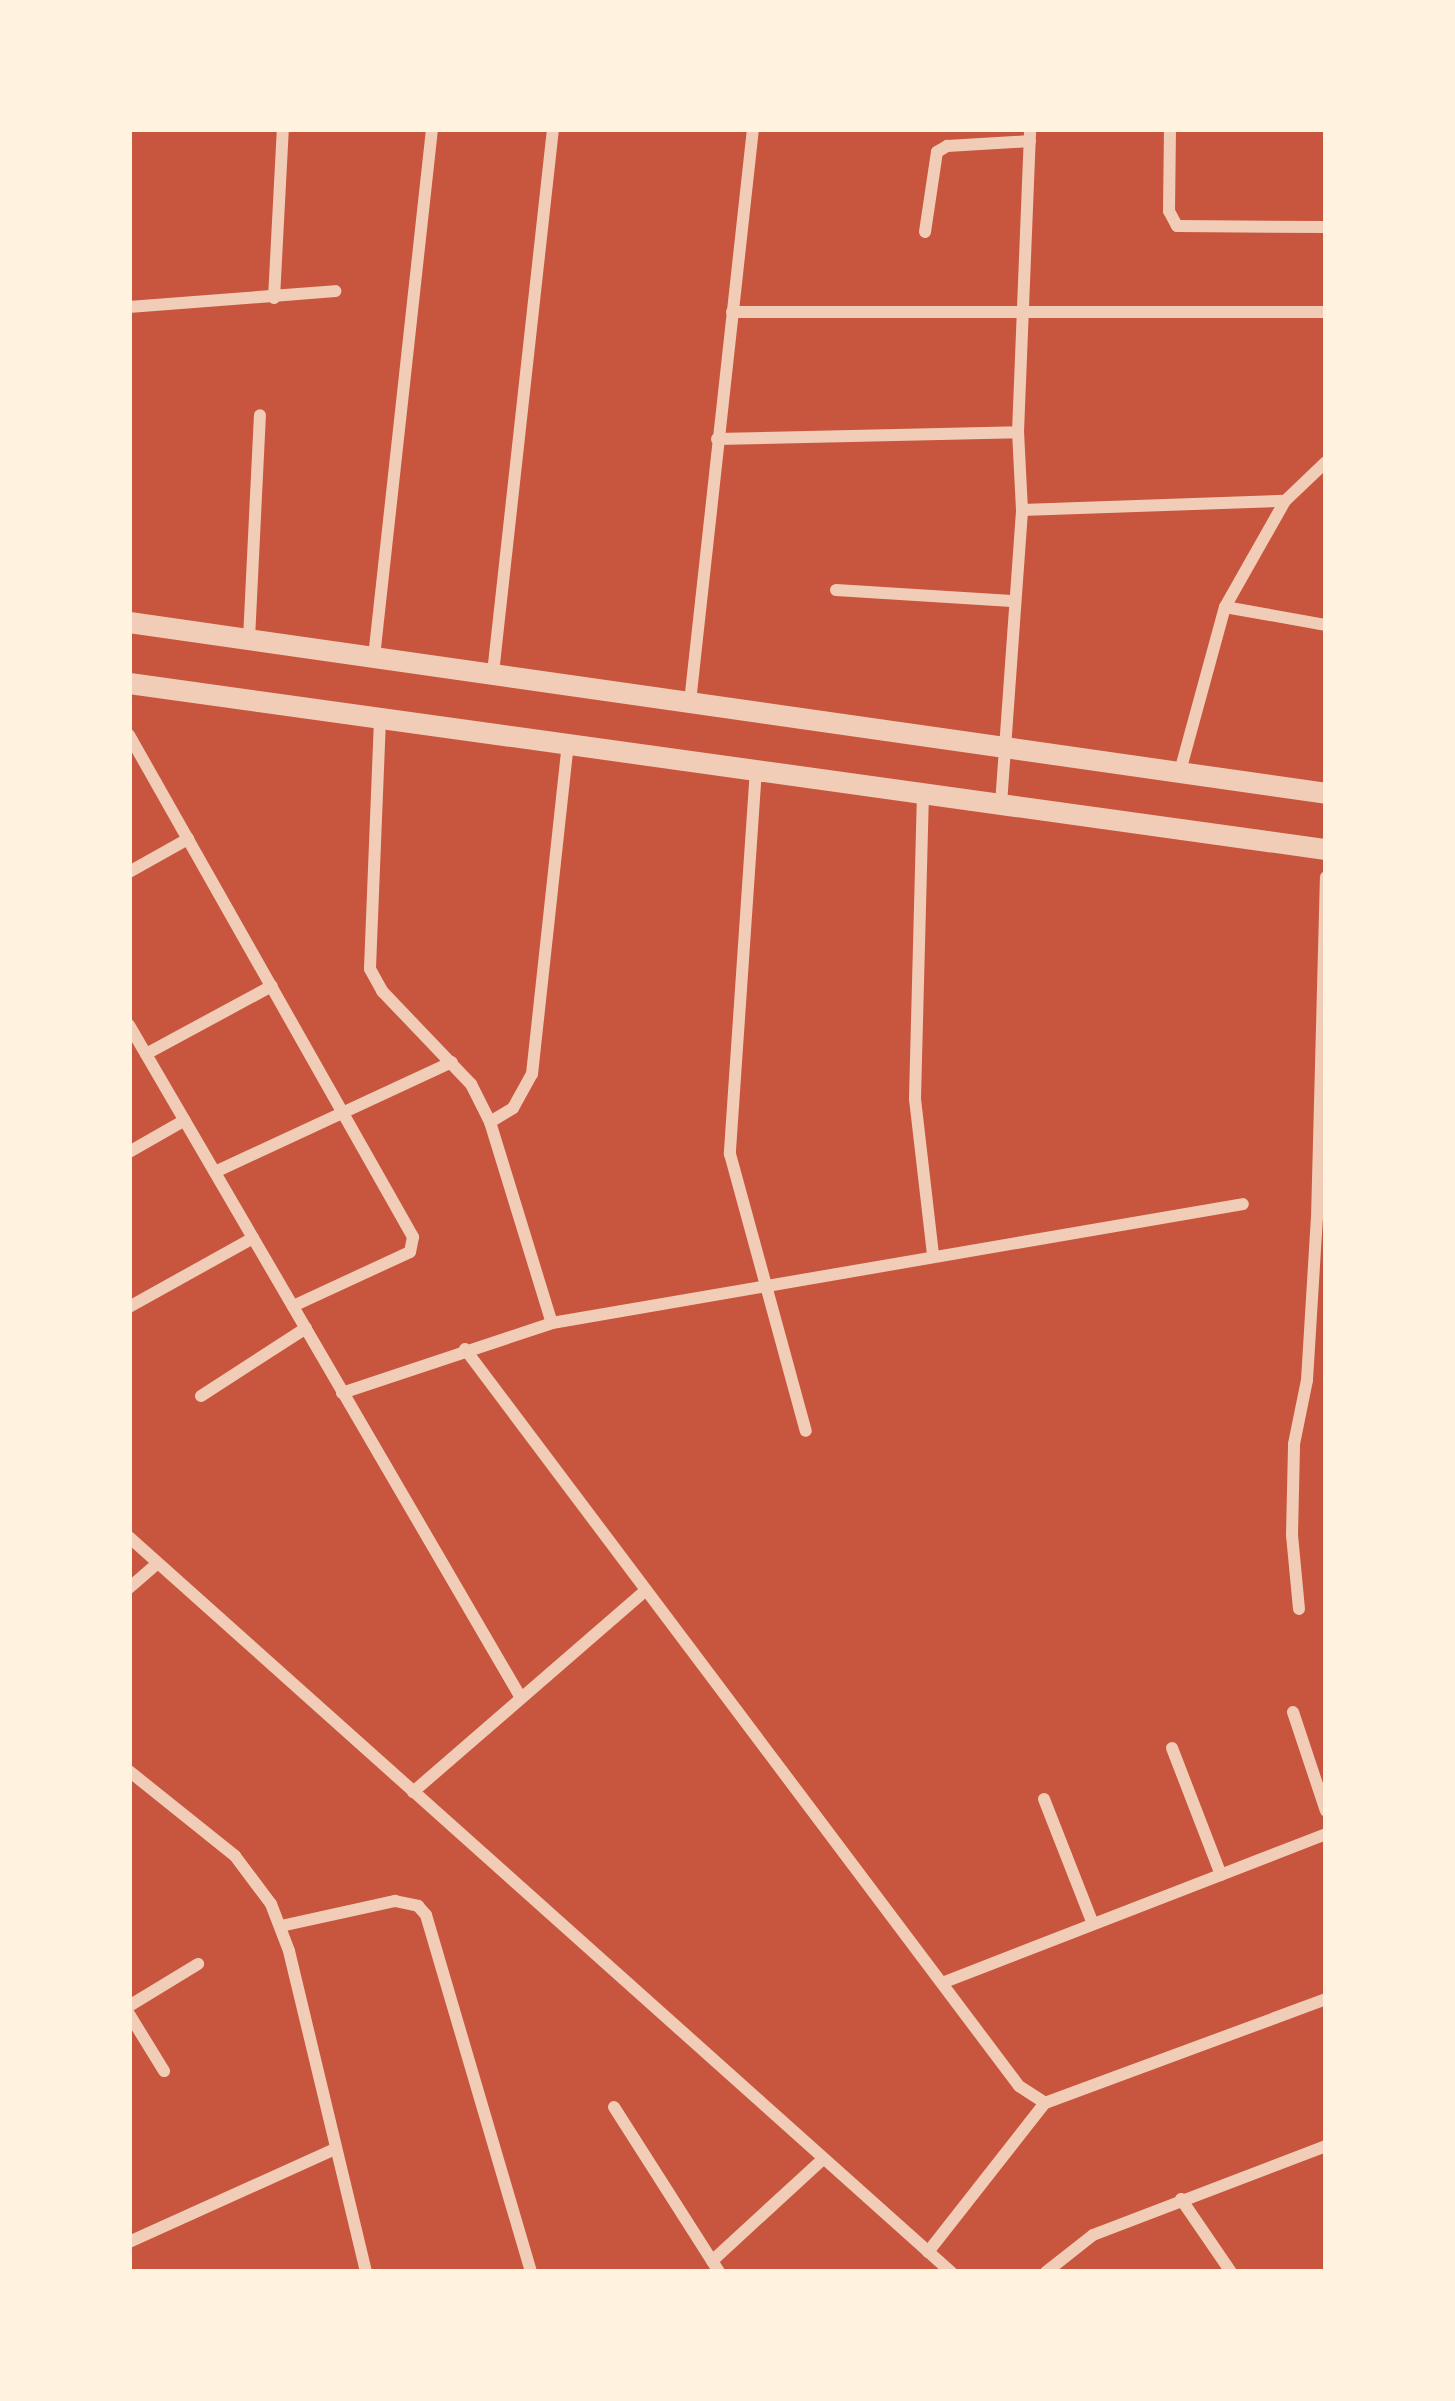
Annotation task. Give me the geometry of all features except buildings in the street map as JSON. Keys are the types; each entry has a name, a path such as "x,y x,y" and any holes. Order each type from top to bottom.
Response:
{"street":[{"path":"274,298 283,129"},
{"path":"374,657 432,129"},
{"path":"493,674 553,129"},
{"path":"691,702 753,129"},
{"path":"1170,129 1169,211 1177,226 1326,227"},
{"path":"925,232 937,152 947,146 1030,135 1018,432 1022,510 1001,803"},
{"path":"129,307 335,291"},
{"path":"732,312 1326,312"},
{"path":"249,639 260,415"},
{"path":"717,439 1018,432"},
{"path":"1179,776 1225,607 1285,501 1326,462"},
{"path":"1022,510 1285,501"},
{"path":"836,590 1012,602"},
{"path":"1225,607 1326,625"},
{"path":"129,622 1179,776 1326,793"},
{"path":"129,683 1326,849"},
{"path":"380,719 370,969 382,991 471,1084 490,1122 552,1323"},
{"path":"129,735 413,1237 410,1252 293,1306"},
{"path":"490,1122 512,1108 532,1074 568,744"},
{"path":"756,769 728,1128 730,1154 806,1431"},
{"path":"922,792 915,1099 933,1254"},
{"path":"129,872 188,839"},
{"path":"1299,1609 1292,1535 1294,1444 1307,1380 1316,1241 1326,877"},
{"path":"146,1054 272,986"},
{"path":"129,1025 521,1698"},
{"path":"215,1172 452,1062"},
{"path":"129,1152 185,1120"},
{"path":"342,1393 552,1323 1244,1204"},
{"path":"129,1307 253,1238"},
{"path":"201,1396 306,1328"},
{"path":"465,1349 1019,2086 1045,2103"},
{"path":"129,1537 951,2272"},
{"path":"129,1588 157,1564"},
{"path":"412,1792 646,1590"},
{"path":"1292,1712 1326,1811"},
{"path":"1172,1748 1221,1875"},
{"path":"129,1771 235,1856 255,1879 281,1926 365,2272"},
{"path":"1044,1799 1093,1924"},
{"path":"942,1983 1326,1834"},
{"path":"281,1926 394,1901 418,1906 426,1915 531,2272"},
{"path":"164,2071 129,2010 198,1964"},
{"path":"928,2252 1045,2103 1326,1999"},
{"path":"614,2107 716,2267 823,2159"},
{"path":"1046,2272 1093,2235 1326,2146"},
{"path":"129,2242 335,2150"},
{"path":"1181,2199 1231,2272"}]}
